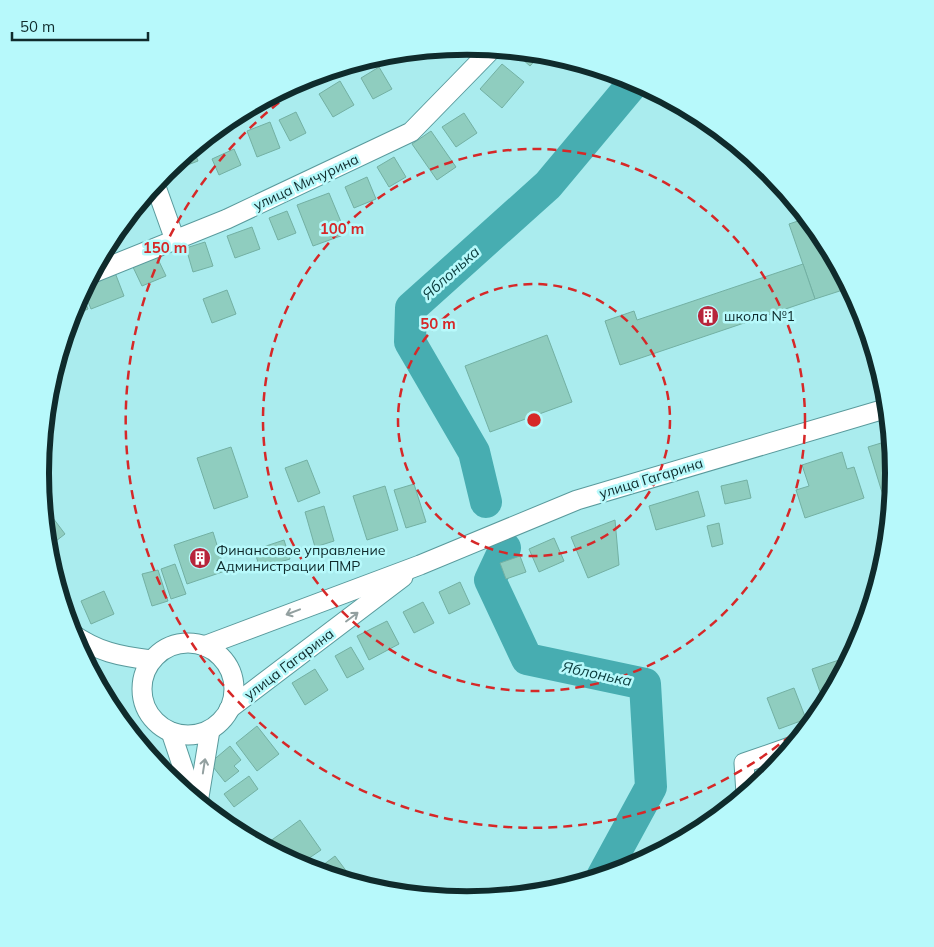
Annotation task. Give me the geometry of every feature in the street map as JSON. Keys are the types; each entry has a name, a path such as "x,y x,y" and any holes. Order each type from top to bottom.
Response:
{"street":[{"name":"улица Мичурина","path":"102,269 227,219 411,132 485,56"},
{"path":"158,192 175,240"},
{"name":"улица Гагарина","path":"204,646 420,565 577,500 880,410"},
{"name":"улица Гагарина","path":"229,710 420,565"},
{"path":"85,643 115,655 151,660 142,680 143,701 153,720 171,732 191,735 210,730 199,795"},
{"name":"улица Гагарина","path":"151,660 166,648 185,643 204,646 215,652 230,672 234,684 229,710 224,718 210,730"},
{"path":"171,732 189,786"},
{"path":"745,786 744,762 780,750"}],"building":[{"path":"522,59 535,61 530,66"},
{"path":"502,64 524,82 502,108 480,89"},
{"path":"379,67 392,89 373,99 361,78"},
{"path":"340,81 354,105 333,117 319,94"},
{"path":"296,112 306,133 290,141 279,120"},
{"path":"464,113 477,133 456,147 442,127"},
{"path":"270,122 280,148 257,157 247,131"},
{"path":"431,131 456,167 437,180 412,144"},
{"path":"234,149 241,165 219,175 212,159"},
{"path":"196,155 198,161 183,167"},
{"path":"394,157 406,177 389,187 377,167"},
{"path":"367,177 376,199 354,208 345,187"},
{"path":"329,193 346,234 313,246 297,205"},
{"path":"287,211 296,233 278,240 269,218"},
{"path":"800,220 815,241 843,290 815,299 789,224"},
{"path":"252,227 260,249 235,258 227,236"},
{"path":"205,242 213,266 193,272 186,248"},
{"path":"156,255 166,276 142,286 132,265"},
{"name":"школа №1","path":"803,264 815,299 620,365 605,321 634,311 637,320"},
{"path":"114,270 124,296 91,309 87,300 99,276"},
{"path":"227,290 236,314 212,323 203,299"},
{"path":"86,303 88,309 82,312"},
{"path":"547,335 572,402 490,432 465,366"},
{"path":"884,442 884,499 868,447"},
{"path":"231,447 248,497 214,509 197,458"},
{"path":"842,452 847,469 854,467 864,498 805,518 796,490 809,486 802,465"},
{"path":"307,460 320,493 298,502 285,468"},
{"path":"747,480 751,498 725,504 721,486"},
{"path":"414,484 426,522 406,528 394,490"},
{"path":"385,486 398,530 367,540 353,496"},
{"path":"698,491 705,516 656,530 649,506"},
{"path":"324,506 334,541 315,547 305,512"},
{"path":"53,518 65,534 55,542 52,528 51,519"},
{"path":"615,520 619,565 588,578 571,537"},
{"path":"719,523 723,544 712,547 707,526"},
{"name":"Финансовое управление Администрации ПМР","path":"213,532 225,571 187,584 174,545"},
{"path":"554,538 564,561 539,572 529,549"},
{"path":"284,540 290,559 260,568 254,550"},
{"path":"520,556 526,572 506,579 500,563"},
{"path":"175,564 186,594 171,599 161,569"},
{"path":"158,570 168,601 152,606 142,574"},
{"path":"460,582 470,604 449,614 439,592"},
{"path":"104,591 114,614 91,624 81,601"},
{"path":"423,602 434,623 414,633 403,612"},
{"path":"387,621 399,644 369,660 357,636"},
{"path":"351,647 364,669 347,678 335,656"},
{"path":"841,659 821,696 812,669"},
{"path":"315,669 328,690 305,705 292,683"},
{"path":"794,688 806,719 779,729 767,698"},
{"path":"257,726 279,754 257,771 236,743"},
{"path":"230,746 241,760 234,766 239,771 225,782 210,763"},
{"path":"249,776 258,789 234,807 224,794"},
{"path":"300,820 321,850 307,860 269,842"},
{"path":"335,856 349,874 333,870 322,866"}],"waterway":[{"name":"Яблонька","path":"486,502 474,452 410,342 411,308 548,185 629,88"},
{"name":"Яблонька","path":"505,548 490,580 527,659 645,684 651,787 607,868"}],"place":[{"name":"школа №1","path":"708,316"},
{"name":"Финансовое управление Администрации ПМР","path":"200,558"}]}
